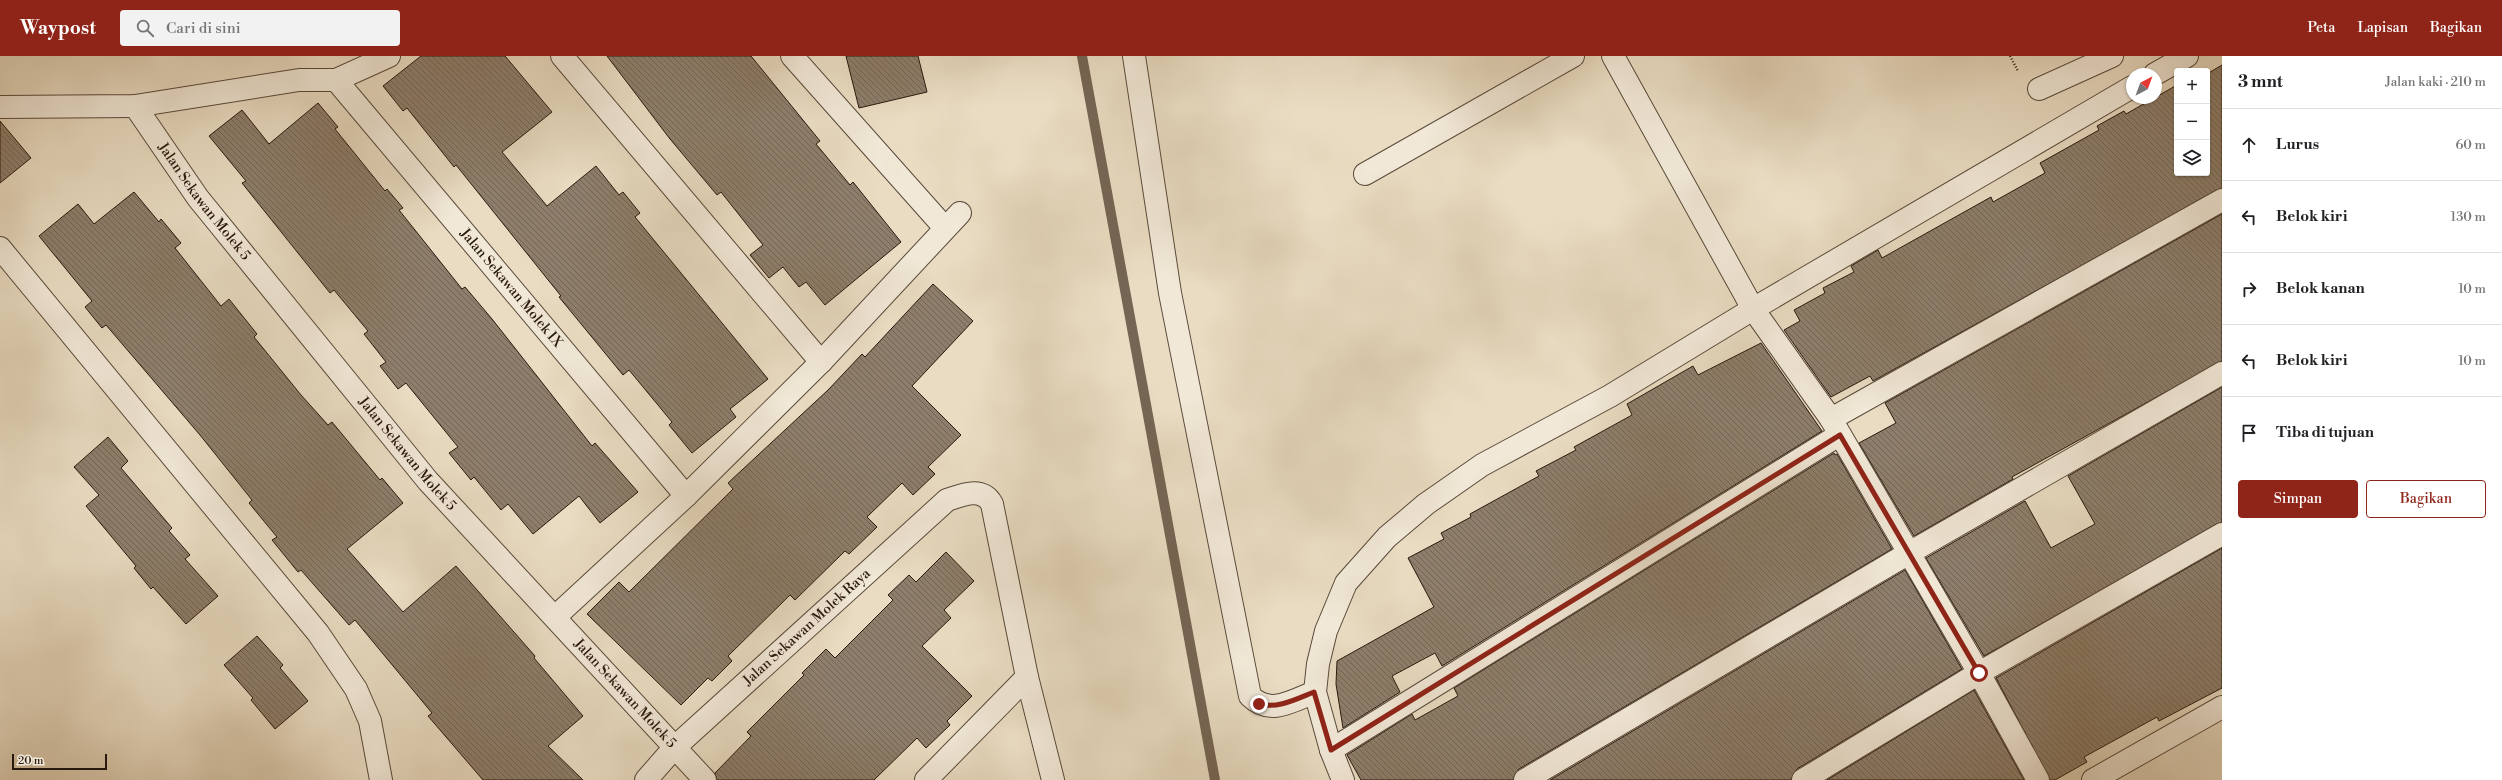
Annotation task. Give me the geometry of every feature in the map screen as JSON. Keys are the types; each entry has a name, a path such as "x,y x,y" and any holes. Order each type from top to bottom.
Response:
{"street":[{"path":"0,107 135,106 299,80 336,80 389,56"},
{"path":"562,56 821,362"},
{"path":"1134,56 1170,293 1250,696 1259,704 1269,707 1314,692"},
{"path":"1365,174 1573,56"},
{"path":"1613,56 1753,309 1835,427 1979,673 2038,780"},
{"path":"2039,89 2112,56"},
{"path":"2162,70 2187,56"},
{"path":"800,62 945,228"},
{"name":"Jalan Sekawan Molek IX","path":"336,80 686,496"},
{"path":"1343,780 1331,750 1314,692 1318,664 1326,631 1346,583 1387,537 1426,504 1482,466 1610,396 1753,309 2126,91"},
{"name":"Jalan Sekawan Molek 5","path":"135,106 198,198 428,481 705,780"},
{"path":"1331,750 1835,427 2222,200"},
{"path":"555,617 686,496 821,362 960,213"},
{"path":"0,248 318,634 356,689 365,708 370,721 381,780"},
{"path":"1525,780 1908,553 2222,373"},
{"name":"Jalan Sekawan Molek Raya","path":"646,780 674,748 947,500 965,494 978,493 989,498 992,504 1027,677"},
{"path":"1803,780 1979,673 2222,534"},
{"path":"926,780 1027,677"},
{"path":"1027,677 1053,780"},
{"path":"2093,780 2222,707"}],"building":[{"path":"421,56 505,56 552,112 502,152 547,206 596,166 619,195 623,192 640,213 635,217 768,379 730,409 736,417 692,453 669,425 672,422 629,370 623,375 559,297 561,296 456,165 454,167 407,108 403,111 383,86"},
{"path":"607,56 751,56 820,141 816,144 850,185 853,182 901,242 825,305 806,282 799,287 783,267 769,278 750,255 763,245 721,192 717,195 670,139"},
{"path":"846,56 918,56 927,92 859,108"},
{"path":"2222,65 2222,188 1873,381 1870,376 1831,397 1784,330 1800,321 1794,310 1825,293 1823,288 1854,272 1851,266 1878,250 1882,258 1991,197 1993,202 2045,173 2040,163 2099,130 2097,126 2124,111 2126,114 2144,104 2162,104 2162,94 2174,87 2174,176 2210,176 2210,72"},
{"path":"318,103 338,127 335,129 385,191 387,189 403,208 399,210 462,289 465,287 492,319 592,446 595,443 638,492 600,523 579,496 533,534 508,504 501,510 474,477 471,480 449,453 458,447 406,383 398,389 380,366 386,362 364,334 368,331 334,290 330,293 242,183 246,181 209,136 242,110 269,144"},
{"path":"0,121 31,158 0,183"},
{"path":"134,192 159,222 161,219 181,243 175,248 221,306 229,299 257,334 254,337 301,395 328,425 332,422 380,480 382,478 403,503 347,549 403,612 456,566 535,656 534,658 583,716 548,746 583,780 483,780 428,716 432,713 355,620 349,625 301,570 298,572 272,540 277,537 249,503 252,500 200,435 106,325 102,328 85,307 92,301 39,236 78,204 94,224"},
{"path":"2222,214 2222,361 2012,477 2013,479 1914,536 1859,443 1896,423 1885,403"},
{"path":"933,284 973,321 912,386 961,435 928,467 935,474 913,495 902,483 867,517 877,527 849,554 845,551 795,600 790,595 728,656 732,661 712,681 708,678 681,705 587,614 619,582 629,592 733,489 728,483 828,390 862,354 865,357"},
{"path":"1761,343 1822,431 1442,666 1435,653 1392,676 1400,692 1343,728 1336,684 1337,661 1434,607 1408,558 1444,539 1441,533 1471,517 1470,514 1539,476 1536,471 1576,450 1574,447 1632,415 1627,404 1693,366 1698,375"},
{"path":"2222,387 2222,522 1984,656 1926,558 2025,501 2051,548 2095,524 2068,476"},
{"path":"108,437 128,461 121,468 172,528 169,531 190,555 185,559 218,596 186,624 153,587 151,589 134,568 136,566 86,506 99,495 74,467"},
{"path":"1834,453 1835,455 1837,454 1892,549 1519,769 1513,780 1361,780 1347,755 1412,714 1415,720 1458,696 1454,688"},
{"path":"2222,548 2222,688 2159,721 2157,717 2084,757 2087,762 2055,780 2050,780 1996,678"},
{"path":"946,552 974,581 944,610 951,618 922,646 972,696 947,721 950,725 926,748 917,738 874,780 717,780 715,773 751,736 747,732 804,675 802,673 826,649 835,658 893,600 888,595 909,575 916,582"},
{"path":"1905,570 1962,669 1797,769 1791,780 1550,780"},
{"path":"257,636 283,665 280,668 308,701 275,729 251,700 253,698 224,665"},
{"path":"1974,690 2024,780 1827,780"}],"waterway":[{"path":"1082,56 1215,780"}],"route":[{"path":"1259,704 1269,707 1283,704 1314,692 1331,750 1840,435 1979,673"}]}
